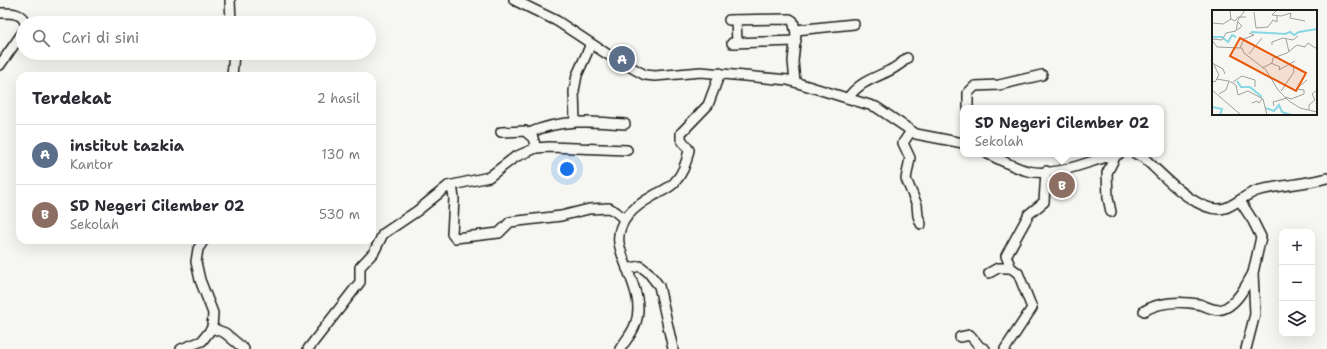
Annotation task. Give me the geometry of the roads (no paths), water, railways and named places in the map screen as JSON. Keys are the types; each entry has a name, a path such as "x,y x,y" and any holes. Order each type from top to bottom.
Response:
{"street":[{"path":"230,0 231,16"},
{"path":"514,0 557,21 620,62 650,76 688,72 720,73 775,78 795,82 880,109 911,132 960,142"},
{"path":"0,13 20,16"},
{"path":"795,82 792,61 796,41 796,30 793,20 790,18 733,20 734,43 796,41"},
{"path":"796,30 854,24"},
{"path":"0,65 16,42"},
{"path":"574,122 574,91 577,75 591,44"},
{"path":"848,98 853,90 862,83 890,70 907,58"},
{"path":"232,72 233,60"},
{"path":"620,349 634,328 638,311 636,292 627,269 619,240 619,230 624,219 644,201 669,188 679,178 689,150 681,139 680,133 708,105 720,73"},
{"path":"968,105 968,93 975,86 999,85 1042,75"},
{"path":"501,132 521,130 529,133 550,125 574,122 625,124"},
{"path":"911,132 903,142 910,158 906,179 917,205 918,216 921,224"},
{"path":"529,133 536,148"},
{"path":"308,349 360,282 360,268 374,252 383,234 417,212 448,186 490,177 515,157 536,148 549,147 627,150"},
{"path":"995,157 1025,170 1046,171 1083,165 1108,157"},
{"path":"1111,212 1108,198 1107,172 1116,157"},
{"path":"1142,157 1173,184 1205,208 1219,209 1240,201 1258,190 1310,183 1327,178"},
{"path":"1010,268 1006,258 1008,252 1029,214 1042,205 1045,200 1046,171"},
{"path":"448,186 454,195 452,234 455,238 498,234 510,222 561,216 589,209 609,208 624,219"},
{"path":"1240,201 1261,237 1254,273 1255,314 1246,349"},
{"path":"181,349 202,340 212,328 213,313 198,275 196,262 198,249 201,244"},
{"path":"627,269 640,266 657,282 673,349"},
{"path":"989,273 998,268 1010,268 1018,272 1032,308 1005,349"},
{"path":"1144,311 1157,305 1170,303 1199,304 1214,310 1224,309 1235,301 1254,273"},
{"path":"212,328 225,333 244,349"},
{"path":"960,337 970,335 980,347 985,349"}],"place":[{"name":"institut tazkia","path":"622,59"},
{"name":"SD Negeri Cilember 02","path":"1062,185"}]}
